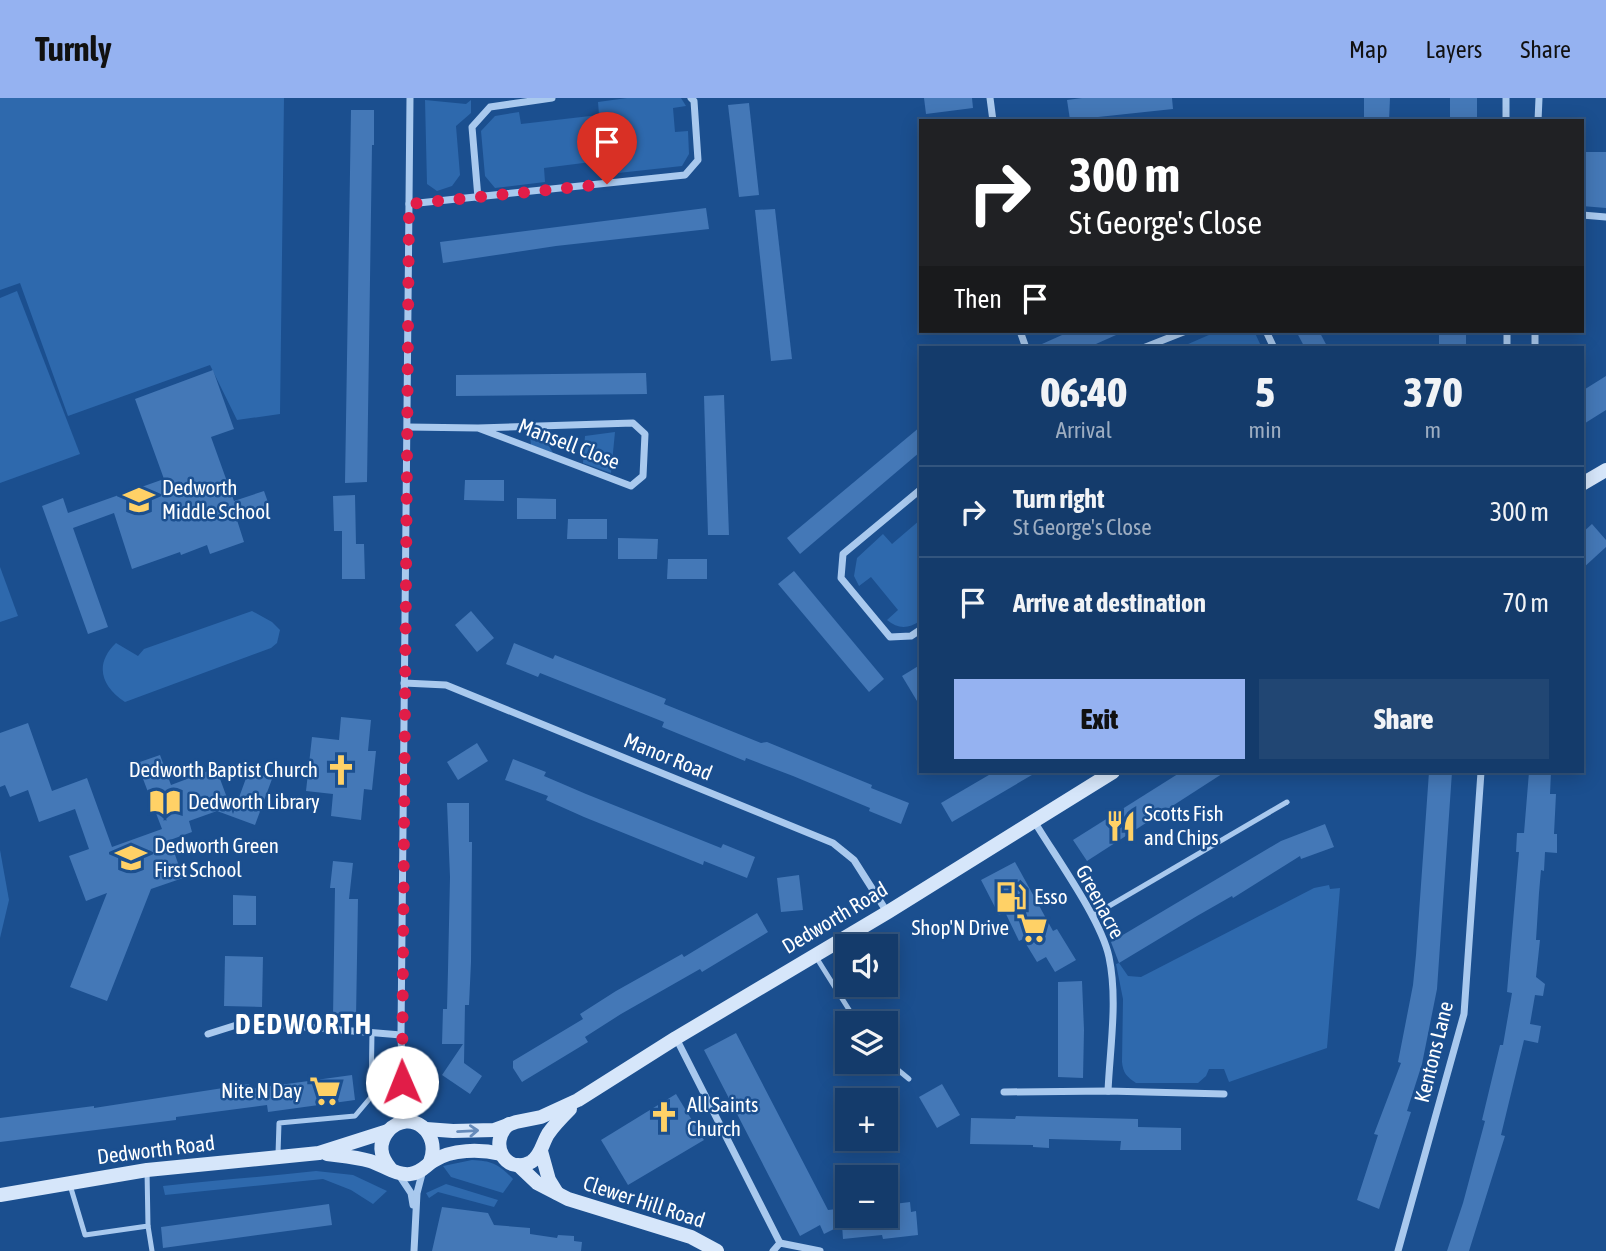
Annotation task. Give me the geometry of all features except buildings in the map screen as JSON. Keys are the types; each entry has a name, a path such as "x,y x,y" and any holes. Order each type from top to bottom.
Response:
{"main road":[{"path":"1584,483 1606,470"},
{"name":"Dedworth Road","path":"0,1195 147,1170 319,1153 388,1131 404,1122 418,1124 426,1129 453,1132 494,1130 549,1114 578,1100 1111,773"},
{"name":"Dedworth Road","path":"319,1153 349,1157 407,1175 444,1155 466,1151 490,1151 501,1154 506,1160 518,1165 533,1161 555,1125 578,1100"},
{"path":"524,1122 536,1128 541,1147"},
{"path":"501,1154 498,1147 499,1136 509,1124"},
{"path":"426,1129 434,1144 427,1166"},
{"path":"388,1131 382,1141 381,1150 384,1162 394,1171"},
{"name":"Clewer Hill Road","path":"541,1147 549,1180 557,1193"},
{"name":"Clewer Hill Road","path":"518,1165 537,1183 568,1199 691,1237 717,1251"}],"street":[{"path":"404,1122 401,1035 410,98"},
{"path":"478,198 472,127 490,107 552,98"},
{"path":"409,204 685,175 698,160 694,101 691,98"},
{"path":"990,98 993,119"},
{"path":"1506,98 1506,119"},
{"path":"1538,119 1539,98"},
{"path":"1584,215 1606,216"},
{"path":"1148,346 1181,333"},
{"name":"Mansell Close","path":"408,427 478,428 633,423 645,434 643,476 631,486 478,428"},
{"path":"919,491 843,555 841,578 890,637 911,636 919,631"},
{"name":"Manor Road","path":"404,683 446,685 833,843 854,860 888,912"},
{"name":"Kentons Lane","path":"1398,1251 1464,1014 1481,773"},
{"name":"Greenacre","path":"1034,821 1092,916 1109,954 1113,984 1108,1091"},
{"path":"208,1034 246,1022 401,1035"},
{"path":"676,1038 780,1243"},
{"path":"1004,1092 1224,1094"},
{"path":"414,1251 417,1193 427,1166"},
{"path":"394,1171 411,1193 415,1213"},
{"path":"773,1251 780,1243"},
{"path":"780,1243 820,1251"}],"lane":[{"path":"1092,916 1287,802"},
{"path":"815,954 850,1011"},
{"path":"278,1157 279,1124 355,1116 371,1097 373,1032"},
{"path":"898,1070 909,1079"},
{"path":"147,1170 148,1226 152,1251"},
{"path":"70,1183 85,1235 148,1226"}],"shaded area":[{"path":"0,98 284,98 280,414 237,420 210,365 68,416 20,283 0,290"},
{"path":"627,98 681,98 686,106 673,108 675,132 688,131 689,154 682,166 609,174 607,160 544,168 545,182 495,188 485,176 481,131 495,116 519,112 521,124 599,115 598,102"},
{"path":"425,100 466,104 471,100 471,113 456,126 460,175 452,186 437,191 427,184"},
{"path":"17,291 80,454 0,483 0,298"},
{"path":"1213,333 1255,333 1261,346 1184,346"},
{"path":"549,431 551,436 545,439 553,453 531,445 530,435"},
{"path":"615,432 611,473 583,463 585,436"},
{"path":"919,521 919,621 907,627 887,620 898,610 871,577 859,586 854,576 857,558 883,534 892,544"},
{"path":"0,567 18,616 0,622"},
{"path":"252,611 272,622 280,630 277,643 271,648 125,702 106,682 103,674 105,659 116,643 138,656 144,649"},
{"path":"0,850 9,900 0,938"},
{"path":"1329,885 1330,889 1340,888 1327,1048 1229,1082 1224,1069 1209,1069 1198,1083 1136,1083 1128,1077 1122,1062 1123,999 1116,964 1119,963 1128,976 1141,977 1314,888"},
{"path":"472,1160 495,1164 513,1179 503,1193 451,1177 443,1166"},
{"path":"316,1171 353,1175 387,1191 373,1204 351,1190 323,1179 165,1195 163,1186 201,1182"},
{"path":"446,1184 498,1200 494,1207 438,1192 429,1198 426,1193"}],"place":[{"name":"Dedworth Middle School","path":"139,500"},
{"name":"Dedworth Baptist Church","path":"341,770"},
{"name":"Dedworth Library","path":"165,802"},
{"name":"Scotts Fish and Chips","path":"1121,826"},
{"name":"Dedworth Green First School","path":"131,858"},
{"name":"Esso","path":"1011,897"},
{"name":"Shop'N Drive","path":"1032,928"},
{"name":"Nite N Day","path":"325,1091"},
{"name":"All Saints Church","path":"664,1117"}],"district":[{"name":"DEDWORTH","path":"304,1024"}],"route":[{"path":"402,1082 409,204 607,184"}]}
